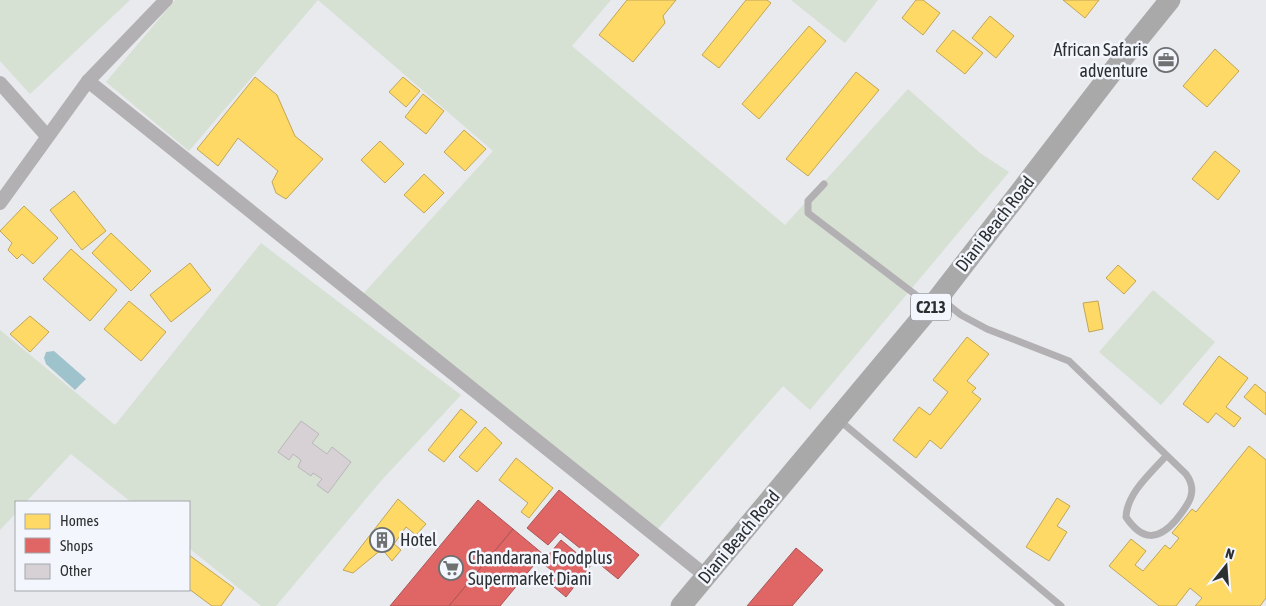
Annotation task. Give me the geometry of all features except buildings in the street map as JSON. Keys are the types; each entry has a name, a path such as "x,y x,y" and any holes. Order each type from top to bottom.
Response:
{"main road":[{"name":"Diani Beach Road","path":"689,603 706,576 935,302 1170,0"}],"street":[{"path":"0,203 88,80 166,0"},
{"path":"88,80 706,576"},
{"path":"0,83 47,136"}],"lane":[{"path":"824,184 808,201 808,213 935,302 987,329 1069,361 1190,479 1192,499 1168,529 1157,536 1146,535 1133,528 1126,517 1128,505 1166,456"},
{"path":"838,419 1060,606"}],"shaded area":[{"path":"0,0 130,0 30,94 0,61"},
{"path":"175,0 318,0 189,151 106,82"},
{"path":"318,0 611,0 572,46 785,225 908,89 980,153 1009,172 810,410 783,386 656,531 363,294 493,151"},
{"path":"791,0 878,0 845,43"},
{"path":"261,243 461,395 380,482 276,606 261,606 190,549 190,501 130,501 71,454 27,501 15,501 15,514 0,530 0,330 115,425"},
{"path":"1153,290 1215,342 1161,405 1099,352"}],"water":[{"path":"54,351 86,379 75,390 46,364 44,358 46,352"}],"place":[{"name":"African Safaris adventure","path":"1166,60"},
{"name":"Hotel","path":"382,540"},
{"name":"Chandarana Foodplus Supermarket Diani","path":"451,568"}]}
